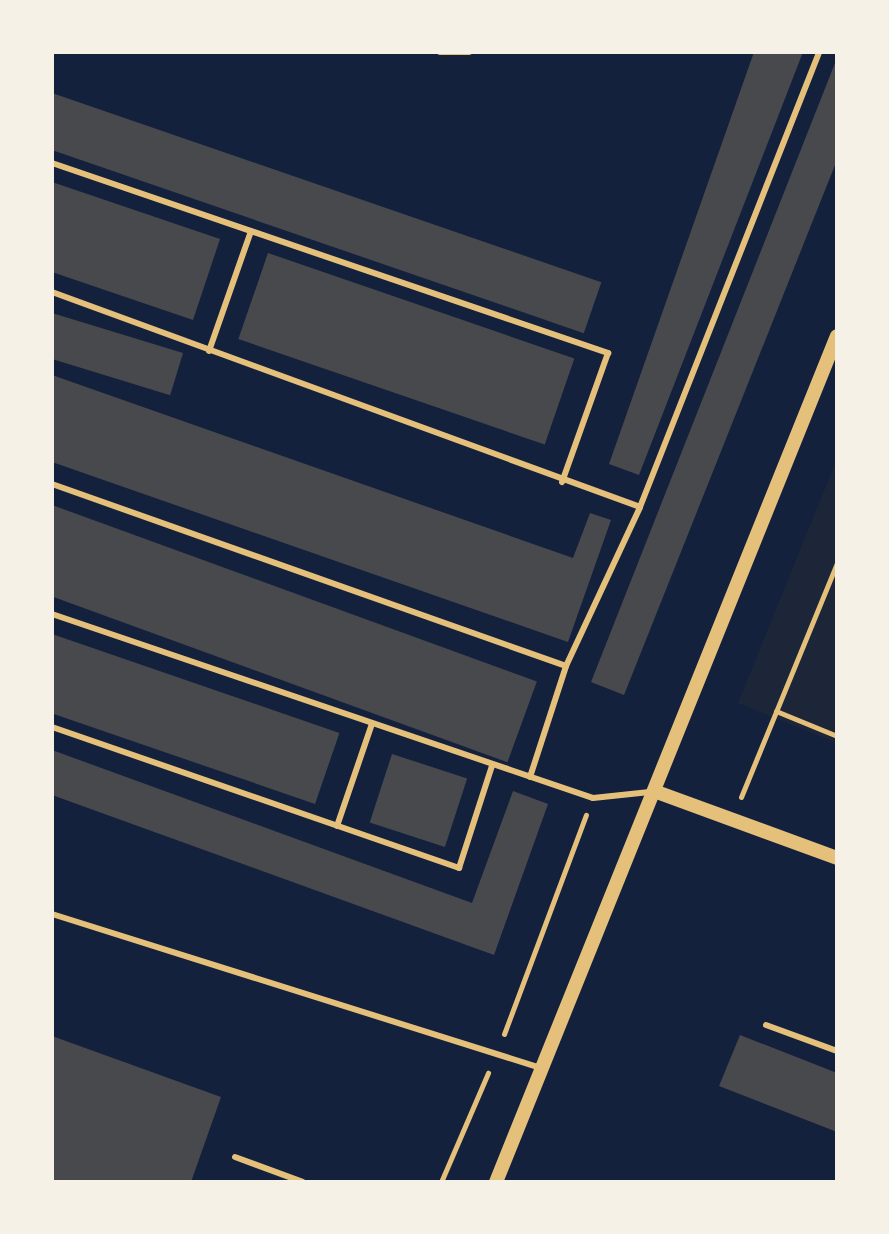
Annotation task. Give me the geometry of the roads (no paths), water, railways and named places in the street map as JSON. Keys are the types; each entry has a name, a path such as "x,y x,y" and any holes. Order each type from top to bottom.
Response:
{"street":[{"path":"496,1182 837,336"},
{"path":"654,791 837,858"}],"lane":[{"path":"440,52 469,52"},
{"path":"530,777 566,666 640,507 819,52"},
{"path":"52,163 608,353 562,482"},
{"path":"209,351 251,231"},
{"path":"52,292 562,482 640,507"},
{"path":"52,484 566,666"},
{"path":"52,614 593,798 654,791"},
{"path":"337,826 372,724"},
{"path":"52,727 459,868 492,766"},
{"path":"52,914 541,1068"},
{"path":"766,1025 837,1051"},
{"path":"235,1157 303,1182"}]}
